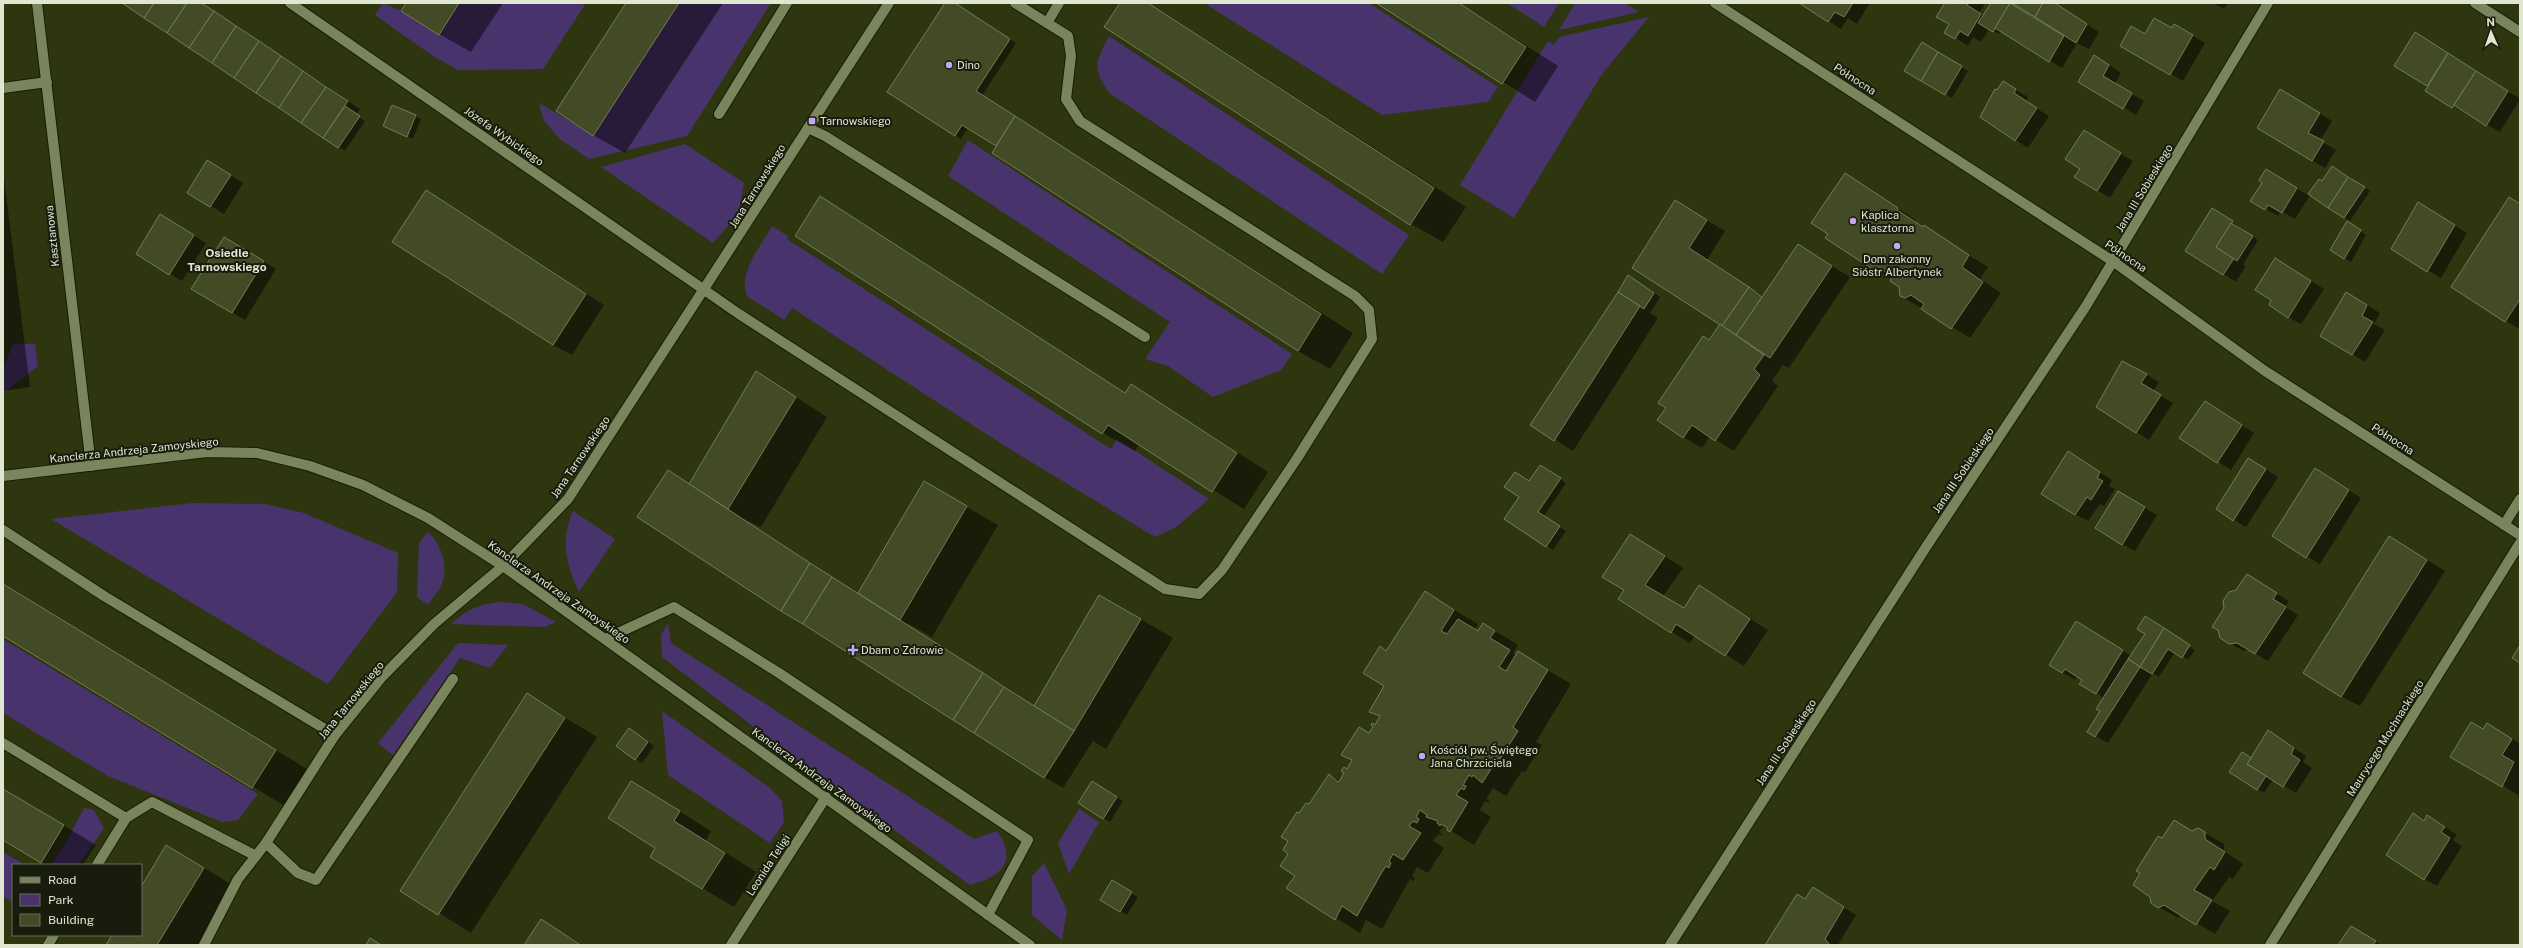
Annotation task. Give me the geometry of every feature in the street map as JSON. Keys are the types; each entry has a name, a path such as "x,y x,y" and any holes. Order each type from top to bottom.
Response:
{"street":[{"name":"Kasztanowa","path":"37,3 91,466"},
{"name":"Józefa Wybickiego","path":"290,3 704,289 1133,570 1165,589 1199,594 1227,563 1296,460 1372,339 1369,310 1355,296 1080,121 1066,99 1071,56 1068,36 1047,23"},
{"path":"719,114 787,3"},
{"name":"Jana Tarnowskiego","path":"204,945 238,879 266,843 335,735 381,678 434,624 502,566 568,499 889,3"},
{"path":"1015,3 1047,23 1059,3"},
{"name":"Północna","path":"1715,3 1727,6 2114,262 2265,371 2520,535"},
{"name":"Jana III Sobieskiego","path":"1670,945 2114,262 2268,3"},
{"path":"2475,3 2520,32"},
{"path":"3,88 47,82"},
{"path":"808,128 825,136 1145,337"},
{"name":"Kanclerza Andrzeja Zamoyskiego","path":"3,476 207,452 264,455 310,466 363,485 428,518 502,566 826,797 1030,945"},
{"path":"2504,525 2520,499"},
{"path":"3,530 104,596 335,735"},
{"name":"Maurycego Mochnackiego","path":"2270,945 2520,543"},
{"path":"605,639 674,607 779,673 1028,840 988,915"},
{"path":"266,843 298,873 316,880 453,679"},
{"path":"3,743 126,818"},
{"name":"Leonida Teligi","path":"731,945 826,797"},
{"path":"98,864 126,818 152,802 256,856"},
{"path":"48,945 53,936"}],"green space":[{"path":"383,3 401,11 439,35 459,3 586,3 543,69 458,70 433,56 375,15"},
{"path":"679,3 771,3 687,136 589,159 560,139 544,121 539,103 593,135"},
{"path":"1204,3 1369,3 1498,87 1488,102 1382,115"},
{"path":"1507,3 1559,3 1544,27"},
{"path":"1575,3 1625,3 1639,12 1559,30"},
{"path":"1649,17 1602,74 1514,218 1460,185 1548,41 1554,45 1559,37"},
{"path":"1109,36 1409,235 1382,274 1109,93 1100,77 1097,65 1098,59"},
{"path":"968,140 1292,354 1281,370 1213,397 1168,366 1145,359 1170,322 948,176"},
{"path":"685,144 744,183 739,213 713,243 601,167"},
{"path":"772,226 788,236 787,239 1111,449 1117,439 1209,499 1176,527 1155,537 1005,446 792,308 784,320 747,296 745,287 748,269"},
{"path":"13,344 35,344 38,366 3,393 3,368"},
{"path":"193,503 265,504 304,513 398,553 397,592 328,684 51,519"},
{"path":"573,511 615,539 579,592 574,582 566,553 567,533"},
{"path":"428,532 436,541 442,554 444,561 444,574 442,584 428,605 417,597 419,543"},
{"path":"500,602 523,604 556,622 545,627 451,624 473,608"},
{"path":"668,623 671,643 974,839 997,831 1006,851 1006,860 1003,867 998,873 990,878 970,885 788,753 662,657 661,635"},
{"path":"3,639 258,794 238,820 222,822 108,776 3,713"},
{"path":"458,643 508,645 490,668 460,658 393,755 378,743"},
{"path":"662,711 770,788 782,801 784,822 770,843 668,775"},
{"path":"84,808 94,810 104,828 80,864 52,864 65,844"},
{"path":"1079,809 1099,822 1069,874 1058,843"},
{"path":"3,852 23,864 12,864 12,901 3,896"},
{"path":"1044,863 1067,910 1062,940 1032,915 1032,876"}],"building":[{"path":"122,3 154,3 144,18"},
{"path":"154,3 187,3 167,33 144,18"},
{"path":"187,3 201,3 214,11 189,48 167,33"},
{"path":"406,3 459,3 439,35 401,11"},
{"path":"626,3 679,3 593,136 556,111"},
{"name":"Dino","path":"945,3 955,3 1010,39 976,91 1015,116 996,146 962,125 955,136 887,92"},
{"path":"1120,3 1148,3 1434,188 1410,225 1104,27"},
{"path":"1376,3 1459,3 1526,47 1502,84"},
{"path":"1799,3 1853,3 1844,17 1835,12 1828,22"},
{"path":"1945,3 1968,3 1967,5 1981,14 1968,36 1960,31 1955,39 1944,33 1949,24 1936,17"},
{"path":"1991,3 2010,3 1993,32 1978,23"},
{"path":"2010,3 2064,36 2049,62 1995,28"},
{"path":"2012,3 2043,3 2035,17"},
{"path":"2043,3 2055,3 2087,24 2076,43 2035,17"},
{"path":"214,11 236,26 212,63 189,48"},
{"path":"2154,18 2172,28 2174,24 2193,35 2170,75 2120,46 2131,26 2145,34"},
{"path":"236,26 259,41 234,78 212,63"},
{"path":"2415,32 2448,53 2427,86 2394,66"},
{"path":"259,41 281,56 256,93 234,78"},
{"path":"1922,42 1938,52 1921,81 1904,71"},
{"path":"1938,52 1962,66 1945,95 1921,81"},
{"path":"2448,53 2476,71 2452,108 2425,91"},
{"path":"2094,55 2109,65 2103,76 2132,93 2123,109 2078,82"},
{"path":"281,56 303,71 279,108 256,93"},
{"path":"303,71 326,87 301,123 279,108"},
{"path":"2476,71 2508,91 2486,126 2454,105"},
{"path":"2003,81 2016,89 2014,93 2037,108 2015,141 1980,117 1995,89 1997,90"},
{"path":"326,87 348,101 323,138 301,123"},
{"path":"2280,89 2320,113 2308,133 2324,141 2312,161 2257,128"},
{"path":"392,105 416,115 407,137 383,126"},
{"path":"345,106 360,116 338,148 323,138"},
{"path":"1015,116 1321,314 1298,351 992,153"},
{"path":"2084,130 2121,153 2097,191 2074,177 2080,169 2065,159"},
{"path":"207,160 231,175 210,207 187,193"},
{"path":"2332,166 2348,177 2328,208 2308,194 2319,179 2322,181"},
{"path":"2266,169 2297,188 2282,213 2268,205 2265,210 2250,201 2262,183 2259,180"},
{"name":"Dom zakonny Sióstr Albertynek","path":"1845,173 1898,208 1897,210 1923,227 1924,225 1969,255 1962,267 1983,282 1951,329 1921,309 1924,304 1911,295 1905,298 1900,296 1899,287 1890,281 1892,276 1876,266 1874,270 1825,238 1828,234 1811,223"},
{"path":"2348,177 2365,187 2344,218 2328,208"},
{"path":"426,190 586,294 553,345 392,242"},
{"path":"820,196 1125,393 1131,384 1237,453 1212,492 1108,425 1102,434 795,236"},
{"path":"2509,197 2520,204 2520,299 2505,322 2451,287"},
{"path":"1675,200 1707,220 1689,248 1749,287 1722,326 1632,268"},
{"path":"2418,202 2455,225 2427,272 2391,249"},
{"path":"2212,208 2233,221 2216,247 2234,258 2223,275 2185,251"},
{"path":"160,214 194,235 169,275 136,254"},
{"path":"2347,221 2361,230 2344,259 2330,250"},
{"path":"2231,223 2253,236 2237,261 2216,247"},
{"path":"224,237 264,261 232,313 191,289"},
{"path":"1798,244 1832,266 1770,358 1736,335"},
{"path":"2275,258 2311,281 2288,318 2269,305 2271,300 2255,290"},
{"path":"1628,275 1654,293 1644,309 1618,292"},
{"path":"1749,287 1762,297 1736,335 1722,326"},
{"path":"1618,292 1640,306 1554,441 1530,425"},
{"path":"2346,292 2367,305 2362,316 2373,322 2352,355 2320,336"},
{"path":"1720,324 1764,355 1754,369 1760,375 1715,441 1692,425 1683,438 1657,420 1666,408 1658,403 1703,336 1709,340"},
{"path":"2122,361 2147,374 2141,383 2161,395 2136,433 2096,407"},
{"path":"756,371 796,397 728,509 689,484"},
{"path":"2205,401 2242,425 2217,463 2179,438"},
{"path":"2068,451 2100,472 2097,478 2103,481 2091,500 2087,497 2075,515 2041,494"},
{"path":"2248,458 2266,469 2233,521 2216,509"},
{"path":"1540,465 1561,478 1538,512 1560,526 1546,547 1504,519 1519,497 1504,487 1515,472 1529,481"},
{"path":"2315,468 2349,490 2306,558 2272,536"},
{"path":"668,470 810,563 781,611 637,517"},
{"path":"924,481 967,506 900,620 858,593"},
{"path":"2118,491 2145,507 2122,545 2095,528"},
{"path":"1630,534 1665,556 1645,585 1684,608 1699,585 1750,619 1725,656 1676,624 1671,633 1618,599 1624,590 1602,577"},
{"path":"2389,536 2427,560 2341,697 2303,673"},
{"path":"810,563 832,577 803,624 781,611"},
{"path":"2247,574 2277,593 2273,599 2286,607 2255,654 2237,643 2229,644 2220,638 2218,630 2212,627 2224,608 2223,601 2229,592 2236,590"},
{"path":"832,577 983,673 953,720 803,624"},
{"path":"3,584 276,750 252,788 3,636"},
{"name":"Kościół pw. Świętego Jana Chrzciciela","path":"1425,591 1454,610 1441,631 1447,634 1458,619 1478,631 1483,623 1495,631 1490,638 1510,650 1499,667 1506,671 1518,651 1548,670 1513,727 1518,731 1500,759 1498,758 1482,783 1473,775 1472,777 1469,775 1463,785 1466,786 1464,790 1461,788 1456,795 1468,802 1450,832 1447,830 1448,828 1441,824 1440,826 1437,823 1438,821 1426,817 1427,815 1420,810 1416,817 1419,819 1417,823 1413,821 1409,826 1421,833 1403,860 1393,854 1389,861 1391,863 1389,868 1386,866 1382,872 1357,916 1342,906 1335,920 1286,888 1295,876 1280,866 1288,854 1283,850 1288,841 1281,837 1297,812 1299,813 1306,803 1309,804 1329,774 1338,782 1340,780 1344,773 1341,771 1344,767 1347,769 1352,760 1341,755 1359,727 1369,733 1373,727 1371,725 1372,723 1375,725 1380,716 1369,712 1384,686 1363,673 1380,646 1386,651"},
{"path":"1099,595 1141,619 1074,731 1034,706"},
{"path":"2145,616 2164,628 2140,667 2128,659 2145,634 2137,629"},
{"path":"2076,621 2123,650 2096,694 2079,684 2082,680 2065,669 2062,673 2049,665"},
{"path":"2164,628 2190,645 2182,658 2168,649 2152,674 2140,667"},
{"path":"2520,645 2520,663 2512,658"},
{"path":"2128,659 2140,667 2095,737 2087,732 2100,711 2096,709"},
{"path":"983,673 1004,687 974,733 953,720"},
{"path":"1004,687 1074,731 1044,778 974,733"},
{"path":"527,693 565,718 438,915 400,891"},
{"path":"2471,722 2483,729 2487,723 2512,739 2502,755 2514,762 2502,787 2450,757"},
{"path":"629,728 648,742 635,760 616,746"},
{"path":"2268,730 2294,748 2291,754 2300,760 2283,787 2247,764"},
{"path":"2242,752 2251,758 2247,764 2266,776 2257,790 2229,772"},
{"path":"631,781 680,811 674,821 725,853 702,889 650,857 655,848 608,818"},
{"path":"1092,781 1117,797 1103,819 1078,803"},
{"path":"3,789 64,825 41,863 3,840"},
{"path":"2413,813 2424,821 2427,815 2445,827 2441,832 2450,838 2424,880 2386,855"},
{"path":"2174,820 2192,831 2198,828 2205,832 2205,839 2225,852 2214,870 2210,867 2194,890 2212,900 2196,925 2164,905 2158,908 2151,903 2150,897 2133,885 2140,873 2136,871 2158,836 2162,838"},
{"path":"166,845 204,868 157,945 106,945 111,936 142,936 142,885"},
{"path":"1112,880 1132,892 1120,912 1100,900"},
{"path":"1813,887 1844,907 1825,939 1830,945 1765,945 1797,894 1805,899"},
{"path":"541,919 581,945 524,945"},
{"path":"2351,926 2376,941 2373,945 2338,945"},
{"path":"370,938 381,945 366,945"}],"place":[{"name":"Dino","path":"949,65"},
{"name":"Tarnowskiego","path":"812,121"},
{"name":"Kaplica klasztorna","path":"1853,221"},
{"name":"Dom zakonny Sióstr Albertynek","path":"1897,246"},
{"name":"Dbam o Zdrowie","path":"853,650"},
{"name":"Kościół pw. Świętego Jana Chrzciciela","path":"1422,756"}],"district":[{"name":"Osiedle Tarnowskiego","path":"227,260"}]}
